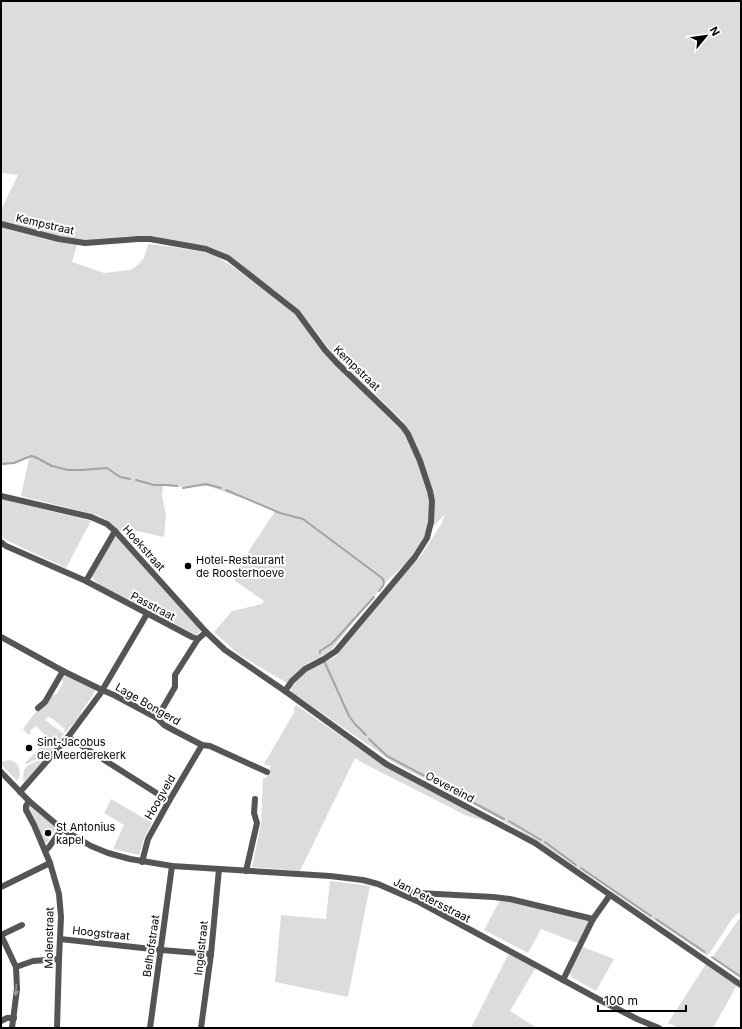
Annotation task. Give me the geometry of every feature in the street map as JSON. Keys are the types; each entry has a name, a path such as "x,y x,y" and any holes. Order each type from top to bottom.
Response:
{"street":[{"name":"Kempstraat","path":"1,224 59,239 85,243 138,239 150,240 206,249 228,258 297,312 325,350 394,417 408,434 420,461 430,491 432,511 427,538 415,557 336,651 324,660 305,668 292,681 285,691"},
{"name":"Hoekstraat","path":"1,496 91,517 107,524 206,632"},
{"path":"86,581 115,531"},
{"name":"Passtraat","path":"1,542 6,546 86,581 192,638 198,639"},
{"path":"20,792 68,737 102,690 147,614"},
{"path":"157,718 175,687 175,675 198,639 206,632 225,650 285,691"},
{"name":"Lage Bongerd","path":"1,637 63,671 114,695 157,718 164,725 202,745 210,746 267,772"},
{"path":"38,708 45,702 63,671"},
{"name":"Oevereind","path":"285,691 386,764 535,843 741,985"},
{"path":"68,737 169,801"},
{"name":"Hoogveld","path":"142,862 148,839 202,745"},
{"name":"Jan Petersstraat","path":"1,772 20,792 62,829 90,846 108,854 130,860 172,866 308,874 349,878 378,884 419,902 637,1019 659,1028"},
{"path":"246,871 257,823 254,814 254,799"},
{"name":"Molenstraat","path":"29,800 26,810 50,863 59,894 61,917 57,1028"},
{"path":"45,851 62,829"},
{"path":"1,887 50,863"},
{"name":"Belhofstraat","path":"150,1028 172,866"},
{"name":"Ingelstraat","path":"200,1028 211,954 219,869"},
{"path":"397,892 510,899 593,919"},
{"path":"563,980 593,919 610,895"},
{"path":"12,1028 17,988 16,967 1,935 22,925"},
{"name":"Hoogstraat","path":"60,939 211,954"},
{"path":"16,967 33,961 59,959"},
{"path":"1,1021 7,1018 14,1018"}],"shaded area":[{"path":"1,1 741,1 741,912 732,919 707,956 541,843 477,806 396,764 293,693 290,688 304,674 312,668 336,656 403,574 420,557 442,523 445,514 433,527 432,488 410,431 401,419 333,354 298,309 230,256 206,246 131,236 95,239 77,245 72,262 104,273 130,270 138,265 144,258 148,244 203,252 215,256 232,266 298,316 322,349 393,419 406,435 427,485 430,508 426,534 411,558 385,583 332,649 323,656 306,664 287,683 243,657 214,632 232,611 262,604 264,601 234,580 250,549 276,510 208,486 163,486 162,496 166,515 164,537 128,529 122,533 100,516 21,496 29,458 12,464 1,465 1,210 18,175 1,173"},
{"path":"1,499 91,521 66,568 1,537"},
{"path":"116,537 193,621 200,631 198,634 196,635 101,586 91,577 113,538"},
{"path":"64,674 95,690 93,695 81,712 81,715 65,733 65,729 53,719 48,717 45,720 64,734 50,752 27,764 25,763 49,739 36,726 30,731 31,733 29,735 23,729 43,703 53,695 57,694 63,683 62,679"},
{"path":"296,705 387,768 492,823 465,815 355,758 300,871 252,867 261,824 263,778 266,778 271,766 264,764 295,711 293,710"},
{"path":"50,754 24,782 24,770 27,766"},
{"path":"9,760 15,762 18,766 20,775 17,781 1,764 1,762"},
{"path":"111,799 152,823 144,838 139,855 113,849 124,825 104,813"},
{"path":"29,805 56,828 51,835 48,831 45,833 49,840 47,843 45,843 27,807"},
{"path":"330,881 370,886 348,997 275,982 281,915 326,919"},
{"path":"500,900 591,921 580,944 541,929 528,953 484,930"},
{"path":"741,917 741,979 713,959 714,955"},
{"path":"583,947 614,959 596,991 571,977 570,973"},
{"path":"509,953 536,967 510,1011 537,1028 471,1028"},
{"path":"706,964 737,985 713,1028 679,1028 668,1023"}],"waterway":[{"path":"1,464 14,463 31,456 52,466 68,470 107,468 120,477 130,479"},
{"path":"136,480 154,485 177,486"},
{"path":"183,488 206,484 221,488"},
{"path":"226,490 280,513 303,519 382,578 384,582 379,591"},
{"path":"320,653 320,651 336,639 374,597"},
{"path":"325,663 349,716 366,735"},
{"path":"369,739 387,756 455,792"},
{"path":"459,795 504,819"},
{"path":"509,821 541,840"},
{"path":"545,842 576,865"},
{"path":"581,868 651,916"},
{"path":"656,919 705,952"},
{"path":"712,957 741,977"}],"place":[{"name":"Hotel-Restaurant de Roosterhoeve","path":"188,566"},
{"name":"Sint-Jacobus de Meerderekerk","path":"29,748"},
{"name":"St Antonius kapel","path":"48,833"}]}
